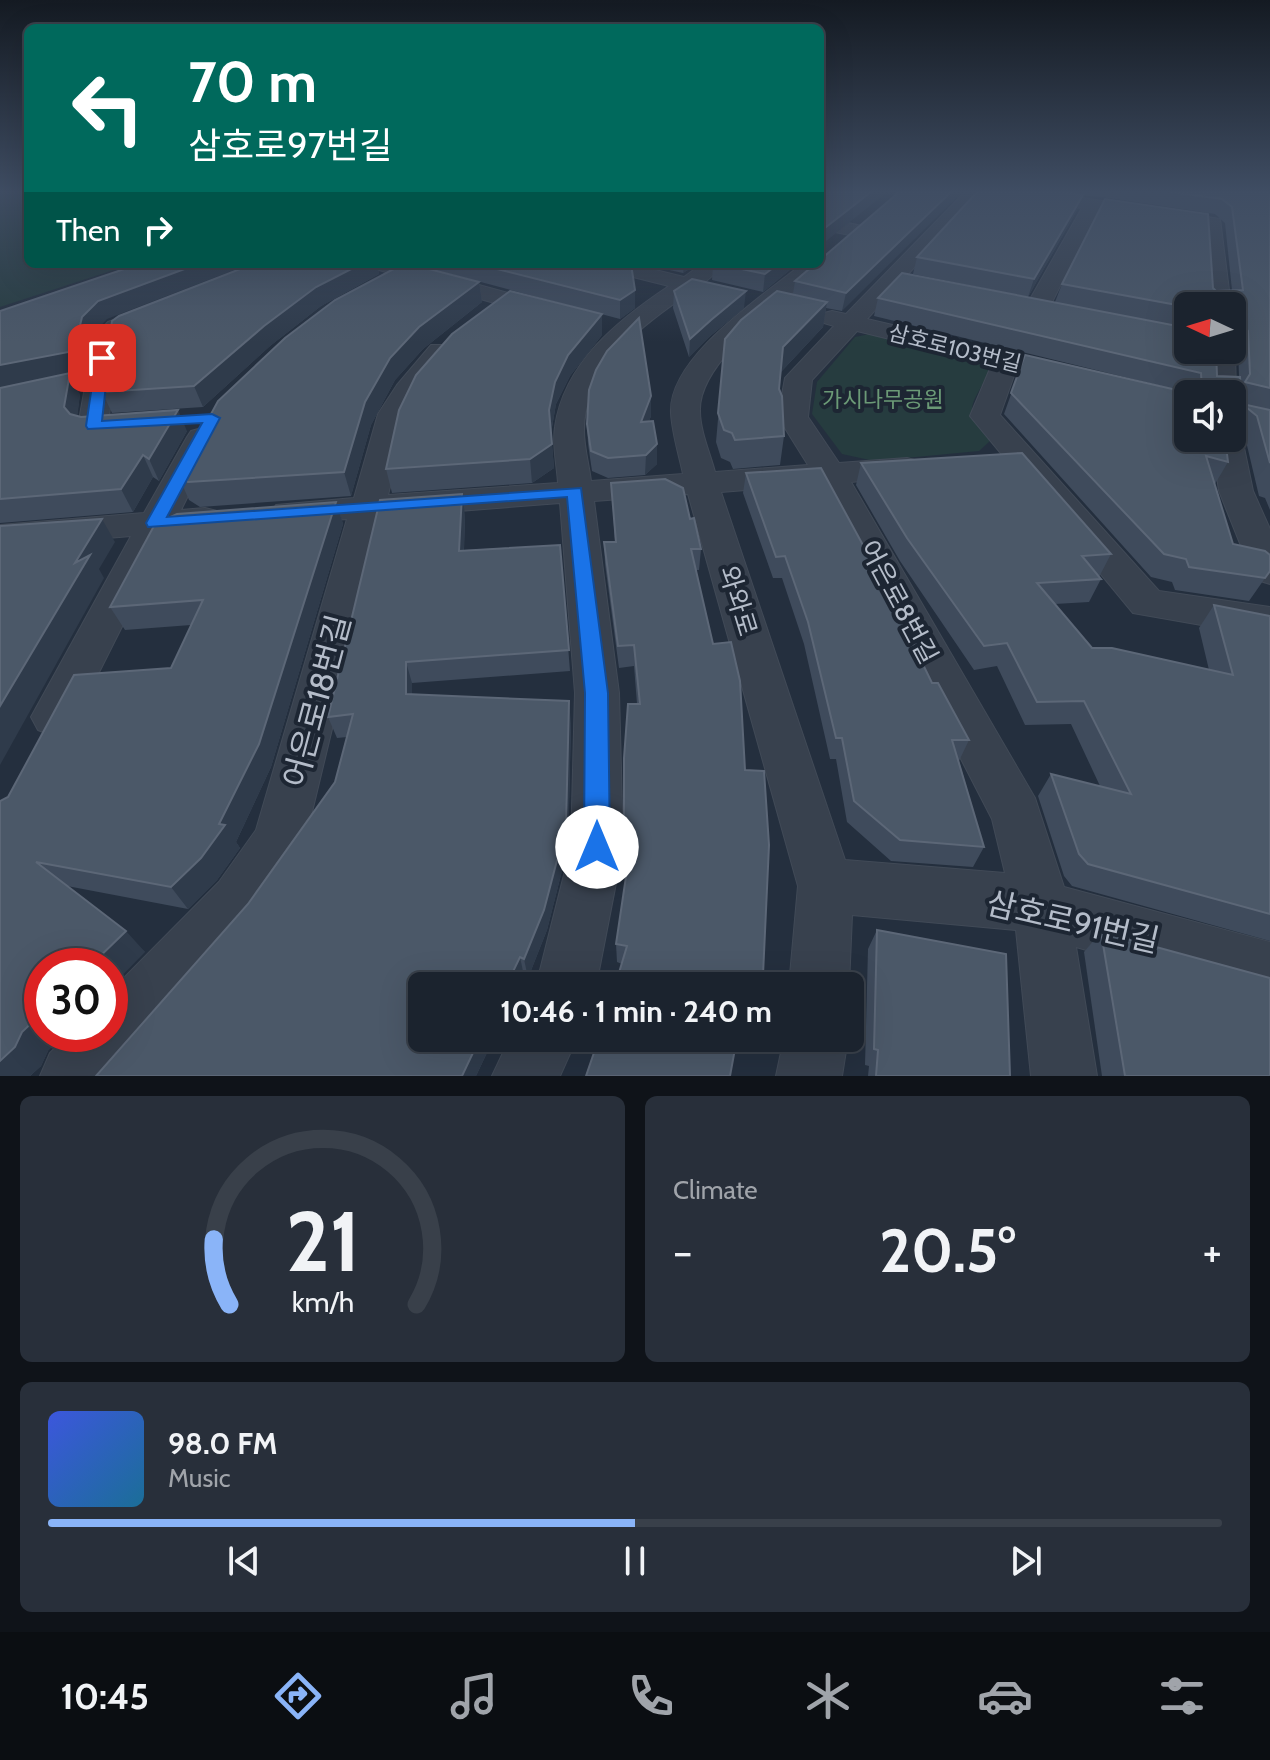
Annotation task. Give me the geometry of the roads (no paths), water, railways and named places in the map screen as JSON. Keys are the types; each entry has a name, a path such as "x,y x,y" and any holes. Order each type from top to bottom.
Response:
{"street":[{"path":"824,257 841,242"},
{"name":"어은로8번길","path":"936,242 905,282 850,323 799,378 793,417 830,474 1017,815 1042,910 1064,1076"},
{"path":"1037,308 1072,242"},
{"path":"1214,242 1218,292"},
{"name":"삼호로103번길","path":"623,268 750,295 850,323 1097,382"},
{"name":"와와로","path":"807,268 750,295 692,381 685,411 701,482 826,886 820,972"},
{"path":"385,276 565,315"},
{"path":"569,972 597,847 597,693 569,430 571,407 587,373 603,350 610,326 750,295"},
{"name":"어은로18번길","path":"73,1076 239,902 279,841 393,414 407,391 454,336 505,300"},
{"path":"1007,303 1067,315"},
{"path":"153,422 93,426 98,379 106,337 117,327 175,304"},
{"path":"1007,360 985,416 1005,461 1147,603 1270,622"},
{"path":"70,385 98,379"},
{"path":"38,747 155,523 205,416"},
{"path":"1235,452 1236,491 1270,571"},
{"path":"0,536 369,506 941,466"},
{"name":"삼호로91번길","path":"826,886 1015,902 1270,972"},
{"path":"525,1076 538,1052"},
{"path":"809,1076 813,1052"}],"park label":[{"name":"가시나무공원","path":"883,399"}]}
